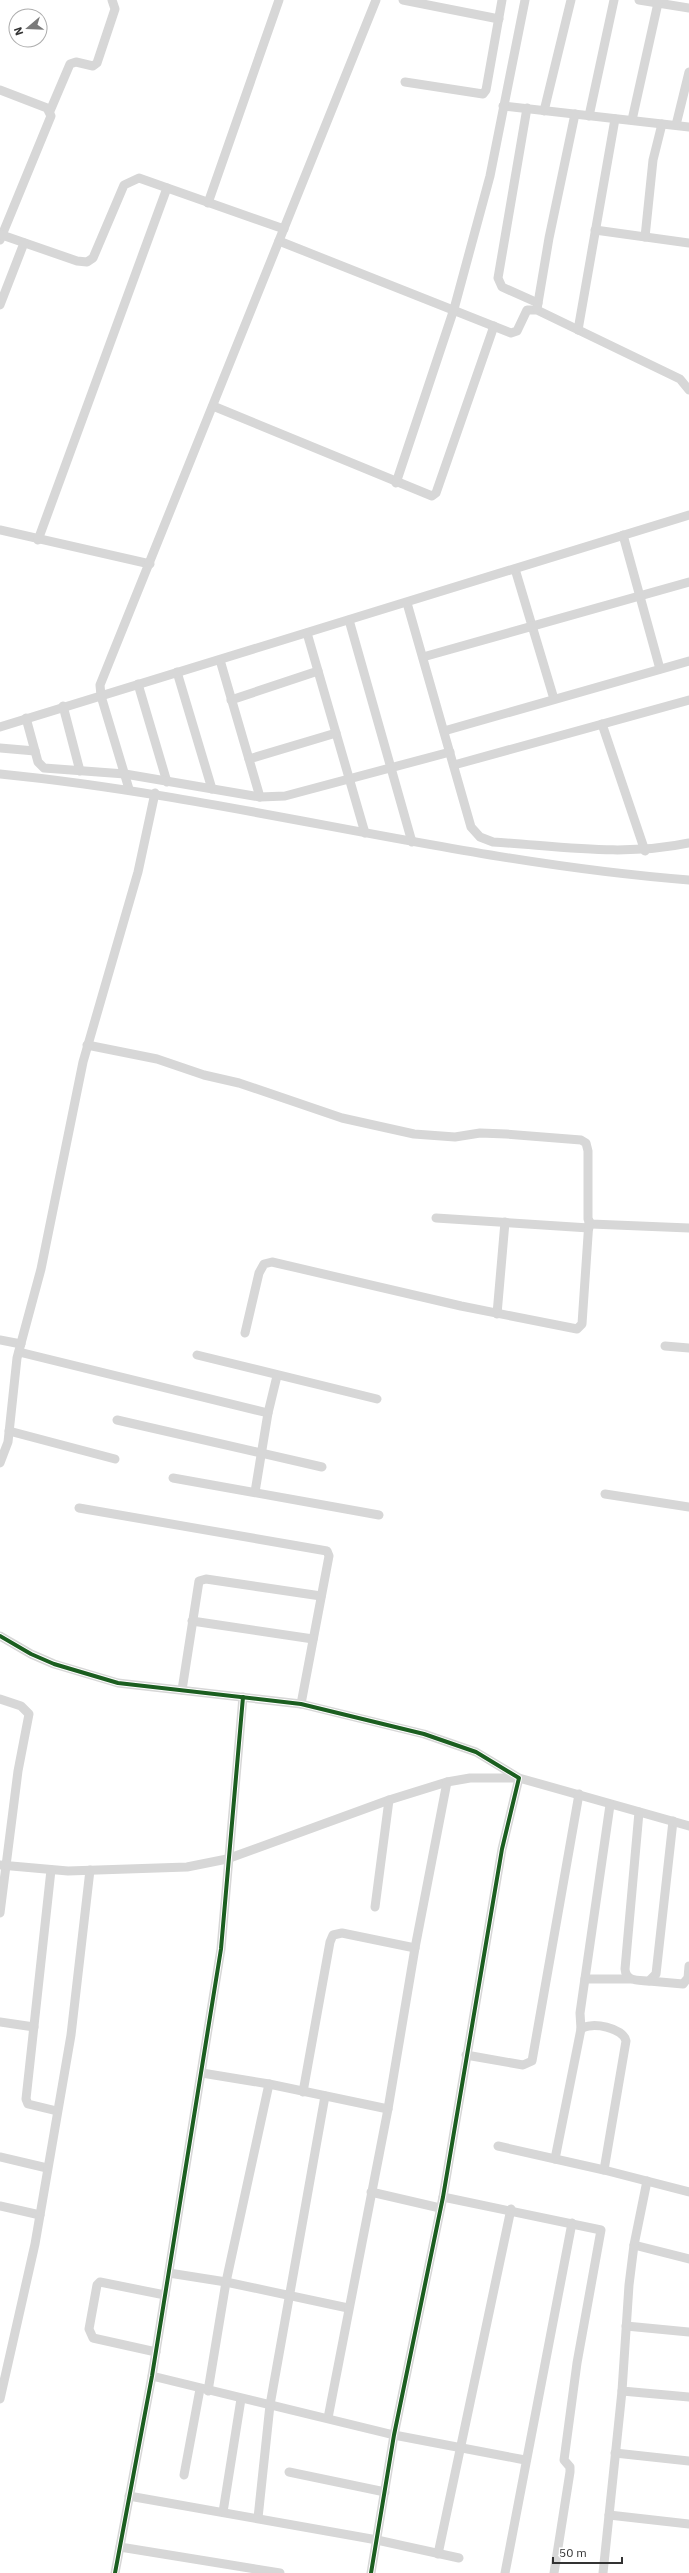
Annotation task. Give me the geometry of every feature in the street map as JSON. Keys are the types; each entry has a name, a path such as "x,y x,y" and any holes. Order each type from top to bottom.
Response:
{"street":[{"path":"112,0 115,8 97,63 93,66 76,62 70,64 50,111 51,116 1,237 24,243 77,261 87,262 93,258 124,185 139,178 284,229"},
{"path":"208,203 280,0"},
{"path":"129,789 101,696 100,685 376,0"},
{"path":"402,0 499,19"},
{"path":"405,82 483,94 486,90 502,0"},
{"path":"396,483 454,310 493,163 525,0"},
{"path":"544,110 571,0"},
{"path":"589,116 614,0"},
{"path":"639,0 689,8"},
{"path":"632,120 658,3"},
{"path":"676,125 689,72"},
{"path":"0,90 50,111"},
{"path":"503,106 689,127"},
{"path":"527,108 498,278 502,287 578,330 680,379 689,390"},
{"path":"537,307 550,232 575,114"},
{"path":"578,330 615,119"},
{"path":"645,237 651,173 662,124"},
{"path":"38,540 167,188"},
{"path":"595,230 689,243"},
{"path":"279,241 494,326 515,332 525,312 537,307"},
{"path":"0,305 24,243"},
{"path":"213,406 428,496 436,493 494,326"},
{"path":"0,727 63,706 101,696 407,603 689,515"},
{"path":"0,530 38,540 150,564"},
{"path":"623,536 660,669"},
{"path":"515,569 554,700"},
{"path":"423,658 689,582"},
{"path":"407,603 471,826 485,840 618,852 645,851 689,843"},
{"path":"349,620 412,842"},
{"path":"307,633 365,833"},
{"path":"220,660 260,798"},
{"path":"444,731 689,661"},
{"path":"232,700 318,671"},
{"path":"177,672 212,789"},
{"path":"138,684 167,782"},
{"path":"454,765 689,700"},
{"path":"63,706 80,770"},
{"path":"26,718 36,751 43,767 125,774 260,798 285,796 450,752"},
{"path":"602,724 645,851"},
{"path":"249,759 336,733"},
{"path":"0,748 36,751"},
{"path":"0,774 155,793 412,842 595,872 689,880"},
{"path":"0,1463 9,1431 20,1348 41,1269 87,1045 138,872 155,793"},
{"path":"87,1045 156,1059 204,1075 239,1083 342,1118 414,1134 455,1137 480,1133 500,1134 581,1140 586,1143 588,1151 589,1225 580,1327 573,1330 497,1314 272,1262 264,1264 259,1273 245,1333"},
{"path":"436,1218 597,1226 689,1228"},
{"path":"497,1314 505,1222"},
{"path":"0,1340 20,1348 268,1413"},
{"path":"665,1346 689,1348"},
{"path":"197,1355 277,1376 377,1398"},
{"path":"255,1492 260,1452 277,1376"},
{"path":"117,1420 322,1467"},
{"path":"9,1431 115,1459"},
{"path":"172,1478 379,1515"},
{"path":"605,1494 689,1507"},
{"path":"80,1508 326,1551 329,1556 301,1704"},
{"path":"182,1690 198,1582 202,1579 321,1596"},
{"path":"192,1621 313,1639"},
{"path":"0,1636 31,1654 98,1678 134,1686 301,1704 342,1712 453,1743 476,1752 519,1778"},
{"path":"115,2573 152,2376 221,1950 243,1697"},
{"path":"0,1699 21,1706 29,1714 3,1865 0,1913"},
{"path":"3,1865 52,1870 187,1867 228,1859 389,1800 447,1782 476,1778 519,1778 689,1826"},
{"path":"371,2573 378,2540 394,2435 443,2197 502,1849 519,1778"},
{"path":"328,2418 348,2308 388,2109 415,1948 447,1782"},
{"path":"466,2055 523,2065 532,2061 580,1794"},
{"path":"375,1907 389,1800"},
{"path":"555,2159 581,2029 580,2013 610,1804"},
{"path":"630,1979 626,1975 625,1968 639,1812"},
{"path":"649,1981 656,1974 673,1822"},
{"path":"52,1870 26,2101 28,2104 58,2111"},
{"path":"0,2399 40,2215 71,2035 90,1870"},
{"path":"303,2092 330,1942 333,1935 342,1933 415,1948"},
{"path":"585,1978 630,1979 683,1984 688,1978 689,1966"},
{"path":"0,2022 34,2027"},
{"path":"581,2029 588,2025 618,2031 625,2038 604,2170"},
{"path":"202,2073 269,2084 388,2109"},
{"path":"184,2475 204,2390 269,2084"},
{"path":"258,2518 270,2405 325,2096"},
{"path":"498,2146 604,2170 689,2192"},
{"path":"0,2157 47,2168"},
{"path":"603,2573 622,2391 626,2326 634,2245 647,2181"},
{"path":"371,2192 440,2208"},
{"path":"443,2197 601,2230 578,2363 564,2460 570,2470 554,2573"},
{"path":"0,2206 40,2215"},
{"path":"438,2554 511,2210"},
{"path":"505,2573 525,2460 572,2223"},
{"path":"634,2245 689,2259"},
{"path":"169,2273 226,2282 289,2297 348,2308"},
{"path":"156,2352 93,2338 89,2328 97,2285 100,2282 165,2295"},
{"path":"626,2326 689,2332"},
{"path":"152,2376 204,2390 328,2418 394,2435 525,2460"},
{"path":"622,2391 689,2398"},
{"path":"223,2512 241,2399"},
{"path":"615,2453 689,2461"},
{"path":"288,2472 385,2492"},
{"path":"129,2496 378,2540 459,2558"},
{"path":"609,2515 689,2524"},
{"path":"120,2547 280,2573"}],"cycle path":[{"path":"0,1636 31,1654 54,1664 118,1683 301,1704 424,1734 476,1752 519,1778 502,1849 443,2197 394,2435 371,2573"},
{"path":"115,2573 152,2376 221,1949 243,1697"}]}
